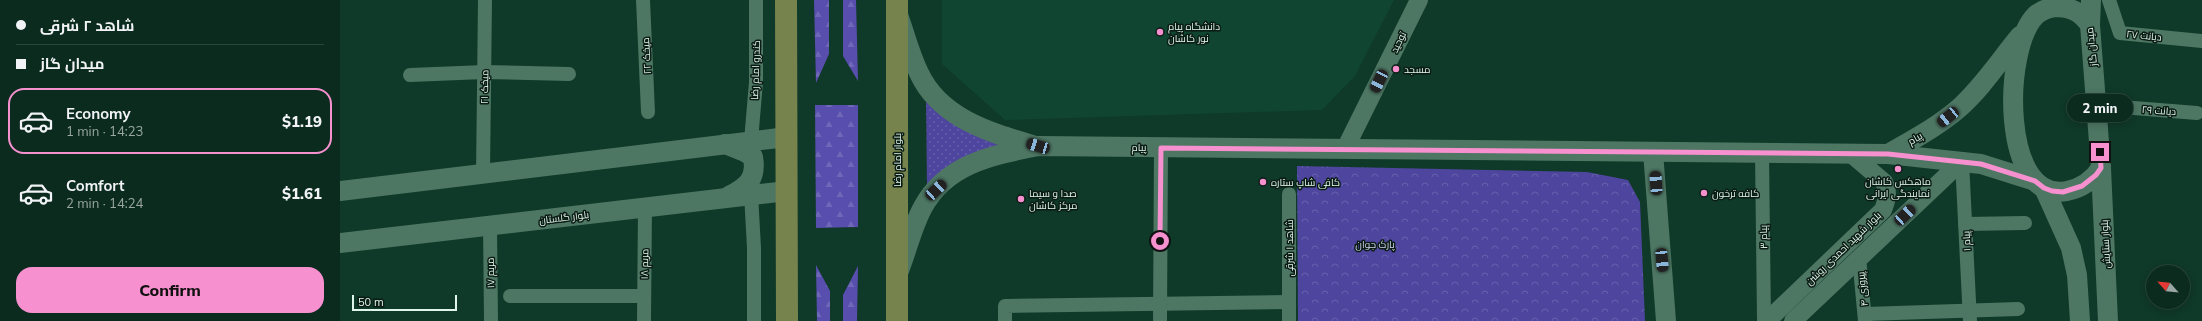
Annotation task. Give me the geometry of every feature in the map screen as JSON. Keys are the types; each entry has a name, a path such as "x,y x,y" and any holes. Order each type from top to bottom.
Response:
{"main road":[{"path":"786,0 787,321"},
{"path":"2090,25 2091,0"},
{"path":"897,3 918,73 927,87 938,99 951,111 983,129 1038,146"},
{"name":"بلوار امام رضا","path":"897,3 897,321"},
{"name":"میدان گاز","path":"2035,14 2048,9 2064,7 2079,13 2090,25 2101,168"},
{"path":"2035,14 2016,64 2012,115 2016,141 2020,154 2039,184 2071,248 2077,275 2080,321"},
{"name":"پیام","path":"1038,146 1888,154 1938,125 1958,109 1972,95 2035,14"},
{"path":"340,192 787,137"},
{"path":"724,144 745,152 753,157 755,169 752,178 729,196"},
{"path":"903,321 897,287 923,206 950,176 964,166 986,157 1038,146"},
{"path":"1653,152 1666,321"},
{"path":"1888,154 1981,164 2063,192 2073,190 2090,181 2101,168"},
{"name":"بلوار ستایش","path":"2101,168 2108,321"},
{"name":"بلوار گلستان","path":"340,243 729,196 787,191"}],"street":[{"name":"میخک ۲۱","path":"483,174 485,0"},
{"name":"میخک ۲۲","path":"643,0 648,112"},
{"name":"کندرو امام رضا","path":"751,141 756,82 756,0"},
{"name":"توحید","path":"1345,149 1419,0"},
{"name":"دیانت ۲۷","path":"2109,0 2120,32 2202,41"},
{"path":"410,75 484,72 569,74"},
{"name":"دیانت ۲۹","path":"2096,105 2198,113"},
{"path":"1160,321 1161,148"},
{"name":"پیام ۳","path":"1762,153 1766,321"},
{"name":"بلوار شهید احمدی روشن","path":"1793,321 1806,296 1883,210 1886,203 1887,188 1884,182 1850,153"},
{"name":"بلوار شهید احمدی روشن","path":"1766,321 1806,296 1859,257 1962,161"},
{"name":"پیام ۱","path":"1962,161 1969,316"},
{"path":"751,194 754,248 754,321"},
{"name":"شاهد ۱ شرقی","path":"1289,194 1289,321"},
{"name":"مریم ۱۸","path":"644,321 645,207"},
{"path":"1965,224 2026,222"},
{"name":"مریم ۱۷","path":"490,226 491,321"},
{"name":"پیروزی ۴","path":"1859,257 1865,318"},
{"path":"510,296 644,296"},
{"path":"1005,321 1005,306 1289,302"},
{"path":"1865,318 1969,316 2018,309"}],"shaded area":[{"name":"دانشگاه پیام نور کاشان","path":"942,0 1394,0 1355,76 1322,110 1005,120 942,64"}],"green space":[{"path":"814,0 829,0 829,54 816,83"},
{"path":"843,0 856,0 858,81 843,56"},
{"path":"926,95 1006,143 927,188"},
{"path":"815,105 858,105 858,227 816,228"},
{"name":"پارک جوان","path":"1297,166 1587,172 1628,180 1640,202 1645,321 1298,321"},
{"path":"816,265 830,291 830,321 817,321"},
{"path":"858,266 857,321 843,321 843,295"}],"place":[{"name":"دانشگاه پیام نور کاشان","path":"1160,32"},
{"name":"مسجد","path":"1396,69"},
{"name":"ماهکس کاشان نمایندگی ایرانی","path":"1898,169"},
{"name":"کافی شاپ ستاره","path":"1263,182"},
{"name":"کافه ترخون","path":"1704,193"},
{"name":"صدا و سیما مرکز کاشان","path":"1021,199"}],"route":[{"path":"1160,241 1161,148 1888,154 1981,164 2035,181 2044,188 2052,191 2063,192 2082,186 2096,175 2101,168 2100,152"}]}
